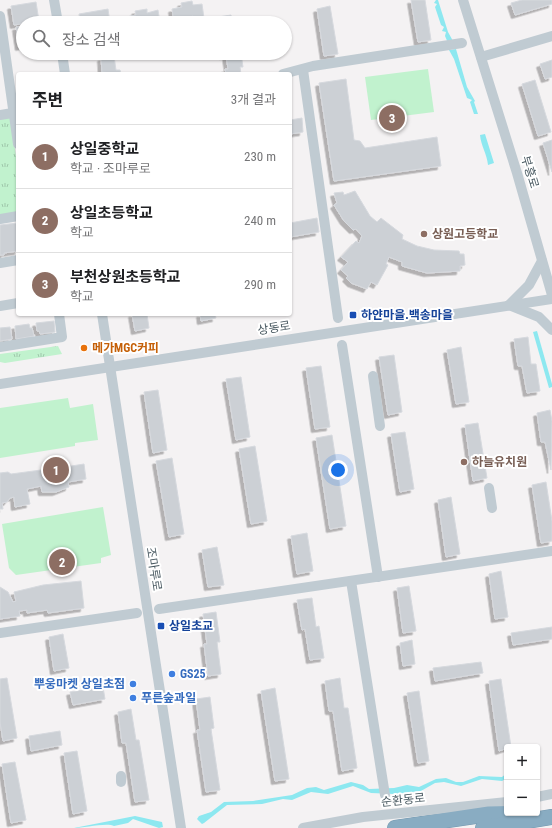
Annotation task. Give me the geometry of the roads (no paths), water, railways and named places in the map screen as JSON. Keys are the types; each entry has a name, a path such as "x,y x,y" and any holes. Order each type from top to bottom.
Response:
{"highway":[{"path":"540,813 552,812"},
{"path":"395,828 488,814 504,814"},
{"path":"483,828 552,817"}],"street":[{"path":"54,0 57,16"},
{"name":"부흥로","path":"463,0 552,296"},
{"path":"0,16 2,42 16,113 0,115"},
{"path":"481,57 552,36"},
{"path":"292,72 313,66 462,43"},
{"path":"63,60 65,72"},
{"path":"303,70 338,318"},
{"path":"0,219 16,216"},
{"path":"0,263 16,260"},
{"path":"542,261 529,285 509,305 539,317 552,330"},
{"name":"상동로","path":"0,384 552,299"},
{"path":"0,306 16,303"},
{"path":"0,347 62,337 59,316"},
{"name":"조마루로","path":"102,316 181,828"},
{"path":"342,345 378,577"},
{"path":"373,376 380,426"},
{"path":"489,488 492,508"},
{"path":"159,609 552,551"},
{"path":"351,581 385,795"},
{"path":"0,633 137,613"},
{"path":"540,796 552,794"},
{"name":"순환동로","path":"303,828 363,818 504,802"}],"water":[{"path":"438,0 448,32 453,41 448,43 445,36 446,32 442,31 444,27 441,25 435,7 437,4 434,3"},
{"path":"456,49 467,87 475,101 478,114 474,114 470,102 472,100 467,98 454,59 449,50"},
{"path":"485,134 494,163 488,165 480,135"},
{"path":"537,331 552,384 552,387 549,388 533,332"},
{"path":"504,775 504,780 502,781 482,779 461,786 444,782 435,783 421,791 394,794 371,793 353,786 328,794 311,792 292,800 283,799 262,804 227,805 202,824 197,819 199,816 211,812 224,802 253,801 292,795 307,788 316,787 324,790 351,782 363,785 369,789 394,788 407,785 419,787 436,779 446,778 456,782 463,782 479,776 502,777"},
{"path":"135,816 162,822 163,827 159,828 133,819 128,823 114,826 101,825 74,828"}],"place":[{"name":"부천상원초등학교","path":"392,118"},
{"name":"상원고등학교","path":"424,234"},
{"name":"하얀마을.백송마을","path":"353,315"},
{"name":"메가MGC커피","path":"84,348"},
{"name":"하늘유치원","path":"464,462"},
{"name":"상일중학교","path":"56,470"},
{"name":"상일초등학교","path":"62,562"},
{"name":"상일초교","path":"161,626"},
{"name":"GS25","path":"172,674"},
{"name":"뿌웅마켓 상일초점","path":"133,684"},
{"name":"푸른숲과일","path":"133,698"}]}
